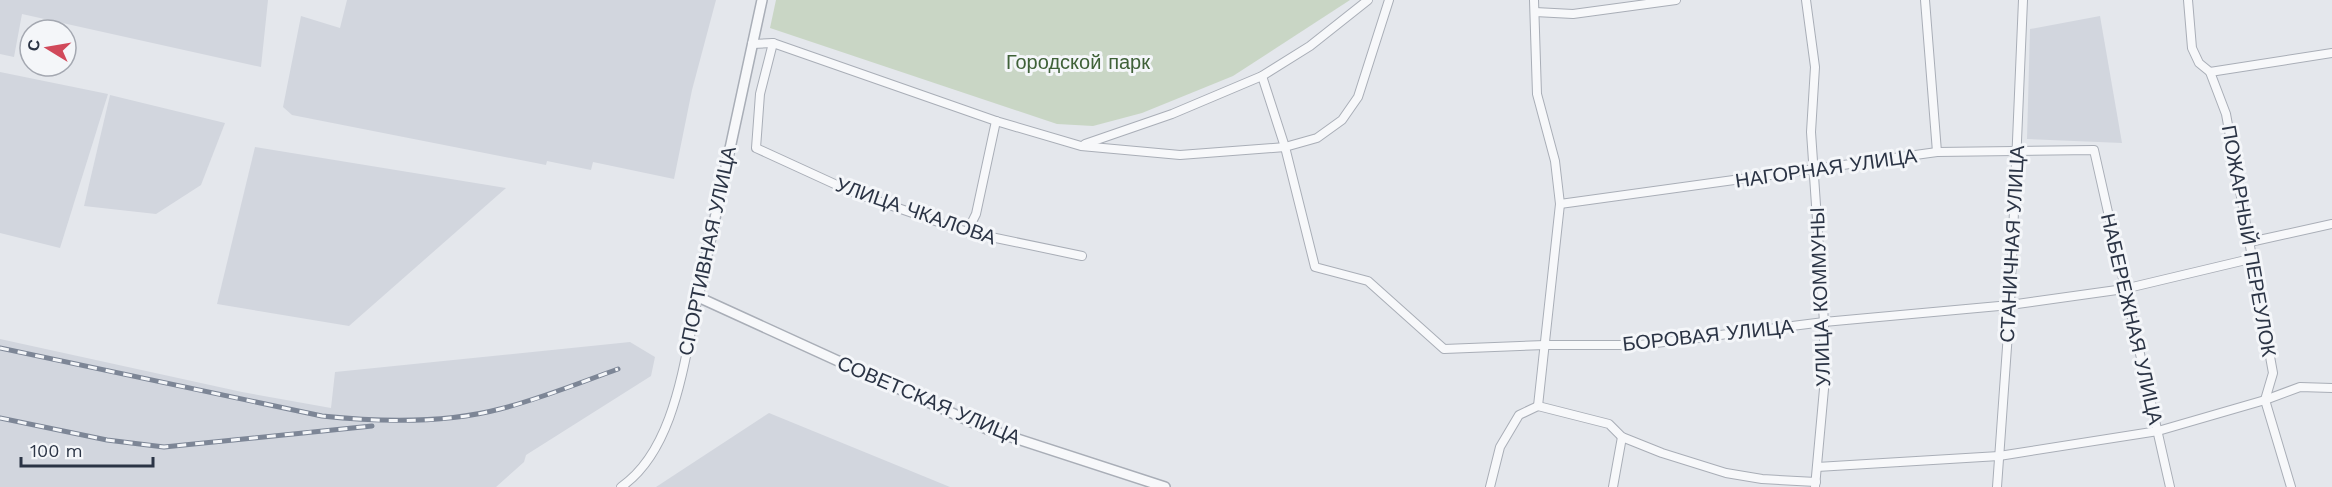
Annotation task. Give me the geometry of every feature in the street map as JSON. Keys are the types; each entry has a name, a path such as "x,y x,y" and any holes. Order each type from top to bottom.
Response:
{"street":[{"name":"СПОРТИВНАЯ УЛИЦА","path":"621,487 648,463 671,412 762,0"},
{"path":"1081,146 1172,114 1262,76 1310,46 1368,0"},
{"path":"752,44 773,43 996,122 1081,146 1180,155 1286,147 1317,138 1342,120 1358,97 1389,0"},
{"path":"1534,0 1537,94 1555,161 1560,204 1538,406"},
{"path":"1534,12 1573,14 1676,0"},
{"name":"УЛИЦА КОММУНЫ","path":"1806,0 1815,68 1810,132 1815,171 1824,322 1824,388 1816,484"},
{"path":"1925,0 1937,152"},
{"name":"СТАНИЧНАЯ УЛИЦА","path":"1997,487 2010,305 2023,0"},
{"name":"ПОЖАРНЫЙ ПЕРЕУЛОК","path":"2188,0 2192,48 2199,63 2210,72 2226,114 2250,242 2250,259 2273,374 2265,400"},
{"name":"УЛИЦА ЧКАЛОВА","path":"773,43 760,94 756,148 852,192 967,232 1082,256"},
{"path":"2210,72 2332,53"},
{"name":"БОРОВАЯ УЛИЦА","path":"1262,76 1286,147 1315,267 1368,281 1444,350 1545,345 1640,345 1824,322 2010,305 2124,289 2250,259"},
{"path":"967,232 976,214 996,122"},
{"name":"НАГОРНАЯ УЛИЦА","path":"1560,204 1815,171 1937,152 2094,150"},
{"name":"НАБЕРЕЖНАЯ УЛИЦА","path":"2094,150 2170,487"},
{"path":"2250,242 2332,224"},
{"name":"СОВЕТСКАЯ УЛИЦА","path":"698,297 987,429 1165,487"},
{"path":"1818,467 1999,456 2157,430 2265,400 2300,387 2332,388"},
{"path":"2265,400 2291,487"},
{"path":"1490,487 1500,447 1519,415 1538,406 1609,424 1622,436 1662,453 1726,473 1816,484"},
{"path":"1612,487 1622,436"}],"shaded area":[{"path":"0,0 268,0 261,67 78,26 78,18 40,18 22,14 21,18 18,18 14,57 0,54"},
{"path":"347,0 716,0 692,90 674,179 593,162 591,170 547,161 546,165 292,115 283,107 301,16 340,28"},
{"path":"2100,16 2122,143 2027,139 2030,29"},
{"path":"0,72 18,76 18,78 29,78 108,94 60,248 0,233"},
{"path":"110,95 225,123 201,185 156,214 84,206"},
{"path":"255,147 506,188 349,326 217,304"},
{"path":"0,339 242,392 331,408 335,372 630,342 655,357 651,376 526,455 524,462 496,487 0,487"},
{"path":"769,413 950,487 656,487"}],"green space":[{"name":"Городской парк","path":"776,0 1350,0 1233,76 1142,113 1093,126 1057,124 770,28"}],"railway":[{"path":"0,348 322,416 366,420 434,419 478,414 559,391 618,369"},
{"path":"0,418 107,440 164,447 372,426"}]}
